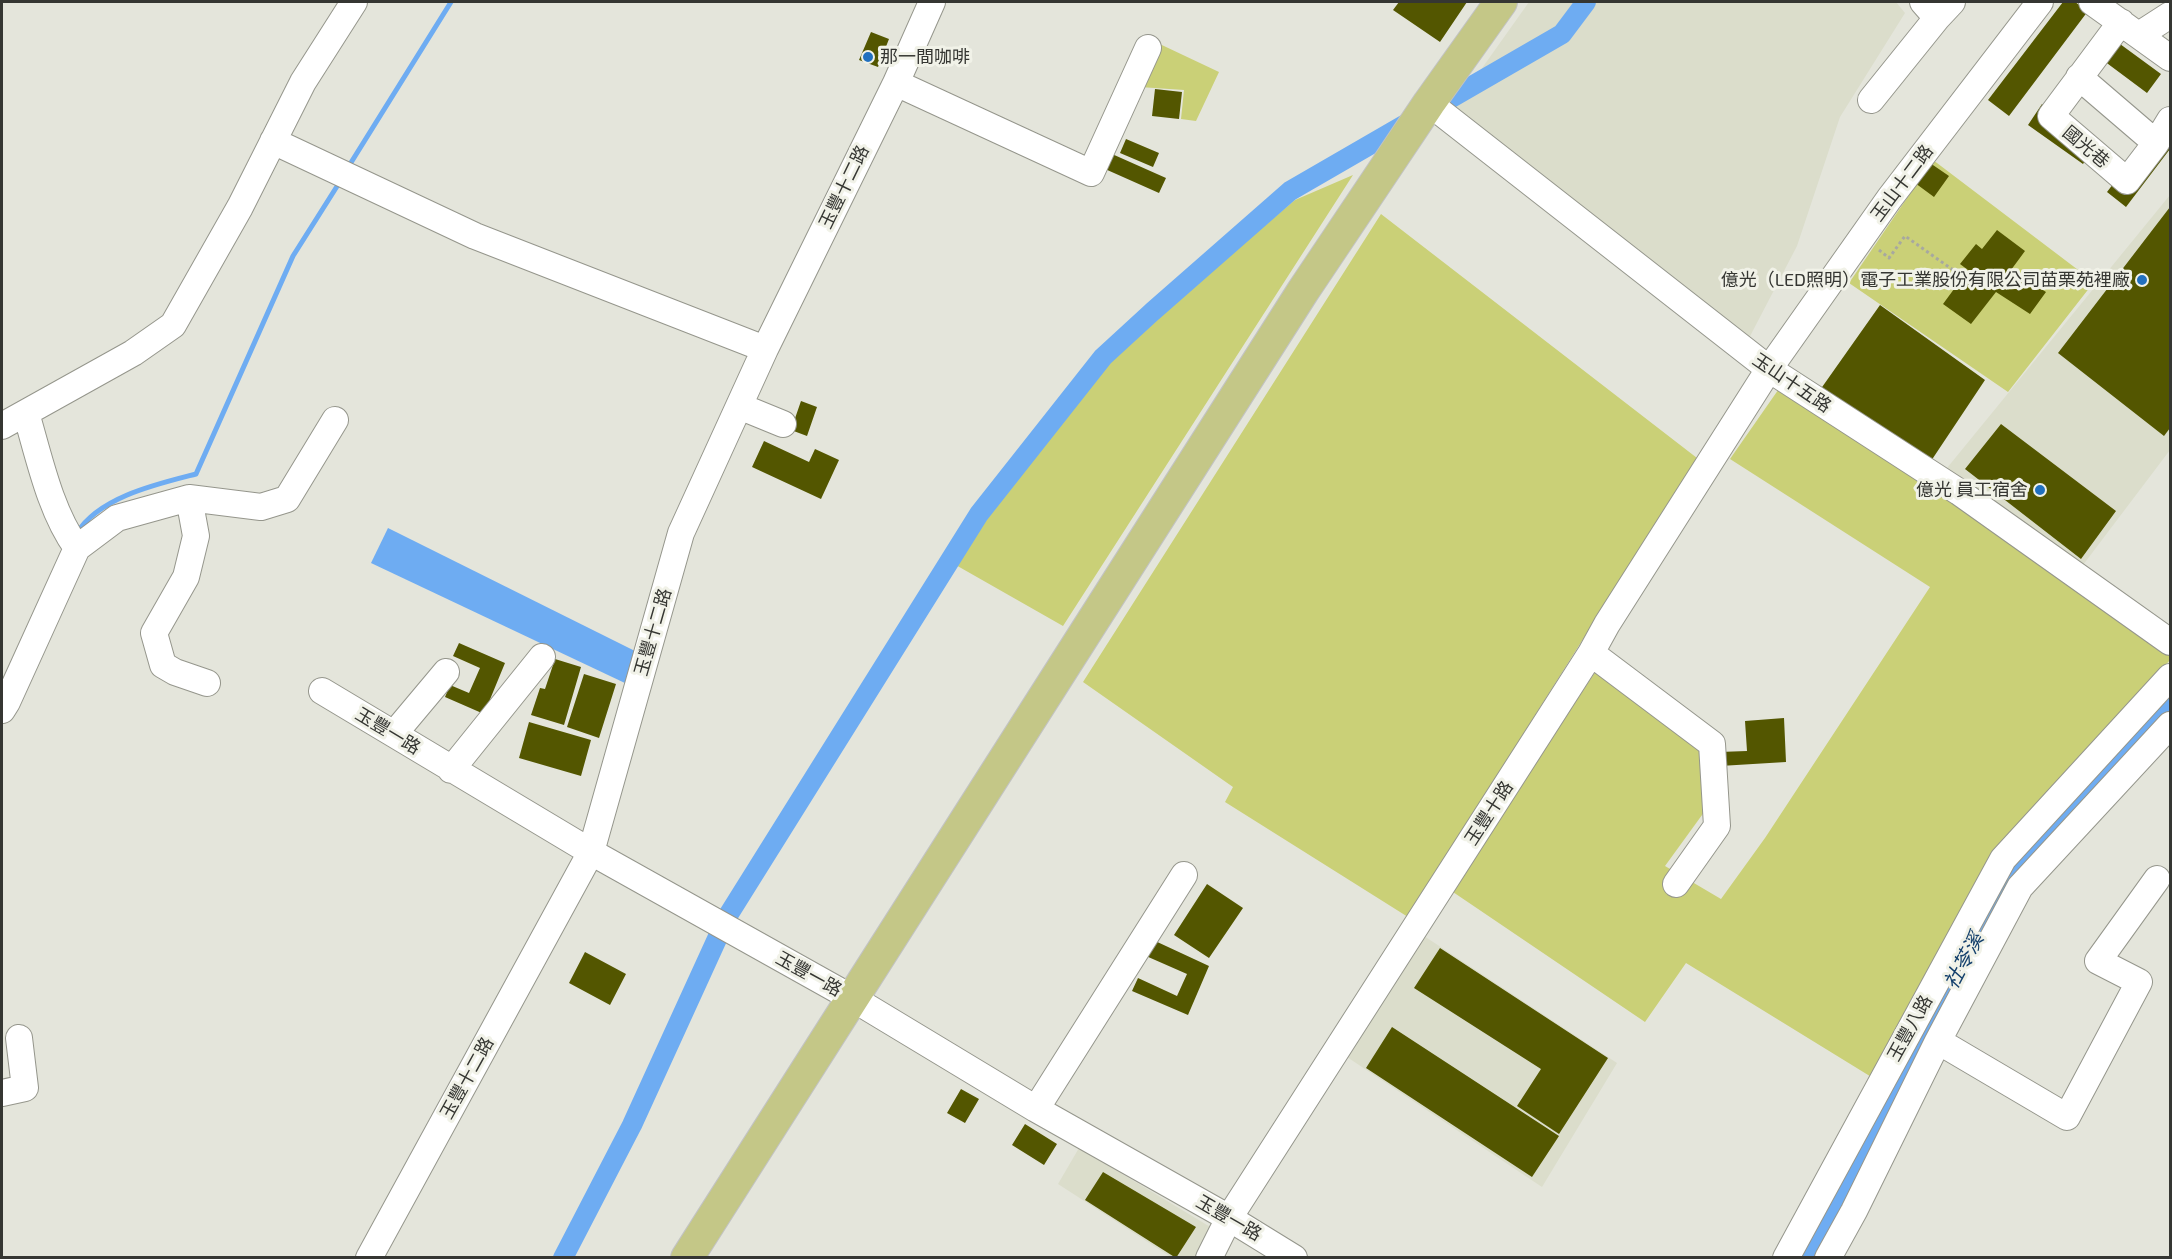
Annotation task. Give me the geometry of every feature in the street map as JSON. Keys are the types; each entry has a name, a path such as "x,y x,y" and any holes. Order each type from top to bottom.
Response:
{"main road":[{"path":"687,1257 1303,291 1429,103 1501,2"}],"street":[{"path":"2,426 133,353 173,325 240,207 303,82 354,2"},
{"name":"玉豐十二路","path":"369,1257 591,852 681,533 765,349 896,83 932,2"},
{"name":"玉山十二路","path":"1769,369 1881,210 2040,2"},
{"path":"2092,2 2170,58"},
{"path":"1871,100 1937,7"},
{"name":"國光巷","path":"2170,15 2130,28 2079,77 2050,117 2127,181 2156,143 2170,120"},
{"path":"896,83 1091,173 1148,48"},
{"path":"2079,77 2156,143"},
{"name":"玉山十五路","path":"1429,103 1769,369 1959,492 2170,642"},
{"path":"273,141 475,236 765,349"},
{"name":"玉豐十路","path":"1209,1257 1229,1218 1591,653 1607,624 1769,369"},
{"path":"739,406 783,424"},
{"path":"26,413 64,531 77,548"},
{"path":"2,710 77,548 117,518 189,498 261,507 287,499 335,420"},
{"path":"189,498 196,536 186,578 154,633 163,664 175,672 207,683"},
{"path":"1591,653 1712,744 1717,826 1676,884"},
{"path":"451,770 542,657"},
{"path":"394,734 446,672"},
{"name":"玉豐八路","path":"1786,1257 2003,859 2170,677"},
{"name":"玉豐一路","path":"322,692 591,852 852,998 1036,1109 1294,1257"},
{"path":"1828,1257 1854,1211 1938,1041 2020,887 2170,725"},
{"path":"1036,1109 1184,875"},
{"path":"1938,1041 2067,1117 2139,982 2098,960 2157,879"},
{"path":"2,1093 25,1088 19,1038"}],"path":[{"path":"1877,248 1889,258 1905,236 1963,277"}],"shaded area":[{"path":"1529,2 1896,2 1905,13 1840,117 1797,246 1747,342 1453,109"},
{"path":"2170,195 2170,450 2083,565 1947,468"},
{"path":"1424,936 1617,1063 1542,1187 1344,1055"},
{"path":"1079,1148 1212,1228 1200,1257 1171,1257 1058,1184"}],"green space":[{"path":"1147,38 1219,72 1196,121 1181,119 1184,90 1125,86"},
{"path":"1933,160 2094,282 2008,392 1849,283"},
{"path":"1353,175 1063,626 954,564 990,512 1119,348 1295,200"},
{"path":"1381,214 1697,458 1408,917 1225,802 1233,787 1083,682"},
{"path":"1783,383 2170,650 2170,660 1995,855 1873,1078 1686,963 1645,1022 1450,890 1600,665 1705,729 1710,804 1665,866 1721,899 1765,838 1930,587 1730,459"}],"water":[{"path":"388,528 637,652 627,684 371,563"}],"building":[{"path":"1399,2 1467,2 1440,42 1393,10"},
{"path":"2063,2 2075,2 2088,11 2009,116 1988,100"},
{"path":"871,32 889,39 878,67 859,60"},
{"path":"2105,33 2161,74 2147,93 2092,52"},
{"path":"1155,89 1182,92 1179,119 1152,116"},
{"path":"2042,104 2097,143 2083,164 2028,125"},
{"path":"2170,109 2170,149 2126,207 2107,192"},
{"path":"1126,139 1159,153 1153,167 1120,153"},
{"path":"1112,154 1166,178 1159,193 1105,169"},
{"path":"1930,163 1949,176 1934,197 1915,183"},
{"name":"億光（LED照明）電子工業股份有限公司苗栗苑裡廠","path":"2170,207 2170,428 2164,436 2058,353"},
{"path":"1997,230 2025,251 2011,270 2046,292 2030,314 1996,292 1971,324 1943,304 1968,270 1960,264 1976,244 1982,249"},
{"path":"1880,305 1985,380 1929,464 1820,390"},
{"path":"801,401 817,407 807,436 791,430"},
{"name":"億光 員工宿舍","path":"2001,424 2116,511 2081,559 1965,469"},
{"path":"764,441 809,462 815,449 839,460 821,499 752,467"},
{"path":"459,643 505,663 484,714 445,697 450,685 469,693 480,668 453,656"},
{"path":"555,659 581,667 564,725 531,715 540,688 545,689"},
{"path":"584,674 616,684 599,738 567,727"},
{"path":"1784,718 1786,762 1720,766 1719,752 1747,751 1745,721"},
{"path":"529,722 591,740 581,776 519,758"},
{"path":"1207,884 1243,908 1209,958 1174,935"},
{"path":"1153,940 1209,966 1188,1015 1132,991 1138,978 1177,996 1187,974 1146,956"},
{"path":"1440,948 1608,1058 1559,1134 1517,1106 1541,1069 1414,988"},
{"path":"585,952 626,974 610,1005 569,983"},
{"path":"1392,1027 1559,1136 1532,1177 1366,1068"},
{"path":"961,1089 979,1099 965,1123 947,1113"},
{"path":"1025,1124 1057,1144 1044,1165 1012,1145"},
{"path":"1103,1172 1196,1227 1176,1258 1085,1200"}],"waterway":[{"path":"347,169 451,2"},
{"path":"1439,105 1562,34 1586,2"},
{"path":"563,1258 632,1125 727,917 979,514 1103,357 1152,312 1290,191 1411,121"},
{"path":"77,533 99,510 114,501 164,482 196,474 293,256 341,180"},
{"name":"社苓溪","path":"1804,1258 2010,876 2170,697"}],"place":[{"name":"那一間咖啡","path":"868,57"},
{"name":"億光（LED照明）電子工業股份有限公司苗栗苑裡廠","path":"2142,280"},
{"name":"億光 員工宿舍","path":"2040,490"}]}
